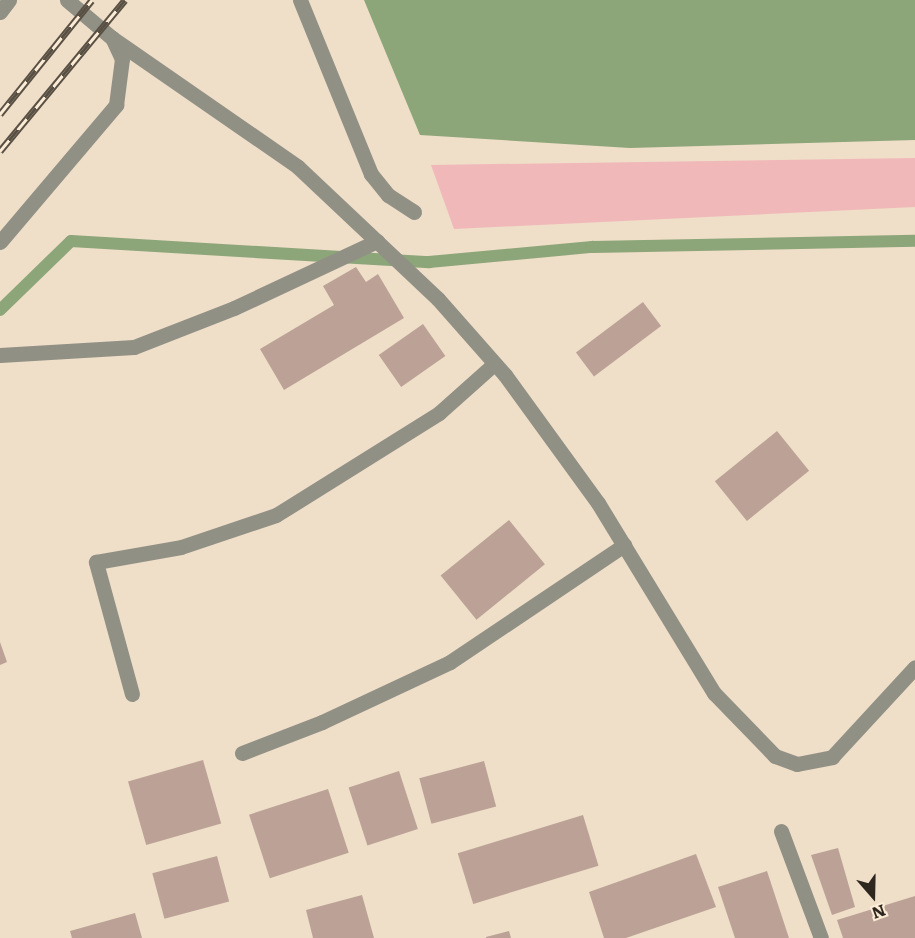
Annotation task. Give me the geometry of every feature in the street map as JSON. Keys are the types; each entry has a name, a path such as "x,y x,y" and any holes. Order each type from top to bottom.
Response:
{"street":[{"path":"0,12 9,0"},
{"path":"67,0 112,38 298,167 438,299 494,364 598,503 714,693 775,756 797,764 832,757 915,668"},
{"path":"300,0 371,174 388,195 414,212"},
{"path":"0,242 116,105 122,59 112,38"},
{"path":"0,355 134,347 234,308 377,241"},
{"path":"132,694 96,562 181,548 276,515 439,413 494,364"},
{"path":"242,753 322,722 450,662 624,545"},
{"path":"781,831 821,938"}],"shaded area":[{"path":"364,0 915,0 915,140 630,148 420,135"},
{"path":"915,158 915,207 454,229 431,165"}],"building":[{"path":"356,267 366,282 378,274 404,318 284,390 260,349 334,305 323,286"},
{"path":"643,302 661,326 594,377 576,353"},
{"path":"423,324 445,356 401,387 379,355"},
{"path":"777,431 809,471 747,521 715,481"},
{"path":"509,520 545,564 476,620 441,575"},
{"path":"0,642 7,662 0,665"},
{"path":"203,760 221,823 146,845 128,781"},
{"path":"484,761 496,806 431,824 419,778"},
{"path":"399,771 418,829 367,845 349,787"},
{"path":"328,789 349,853 270,878 249,815"},
{"path":"583,815 598,866 473,904 458,853"},
{"path":"838,848 855,907 832,915 811,855"},
{"path":"696,854 716,907 626,938 604,938 589,892"},
{"path":"217,856 229,901 164,919 152,873"},
{"path":"767,871 789,938 735,938 718,887"},
{"path":"362,895 374,938 313,938 306,910"},
{"path":"915,896 915,938 843,938 837,920"},
{"path":"135,913 142,938 72,938 70,931"},
{"path":"509,931 511,938 486,938 486,937"}],"waterway":[{"path":"0,310 71,241 429,262 592,247 915,241"}],"railway":[{"path":"0,114 92,0"},
{"path":"0,151 125,0"}]}
